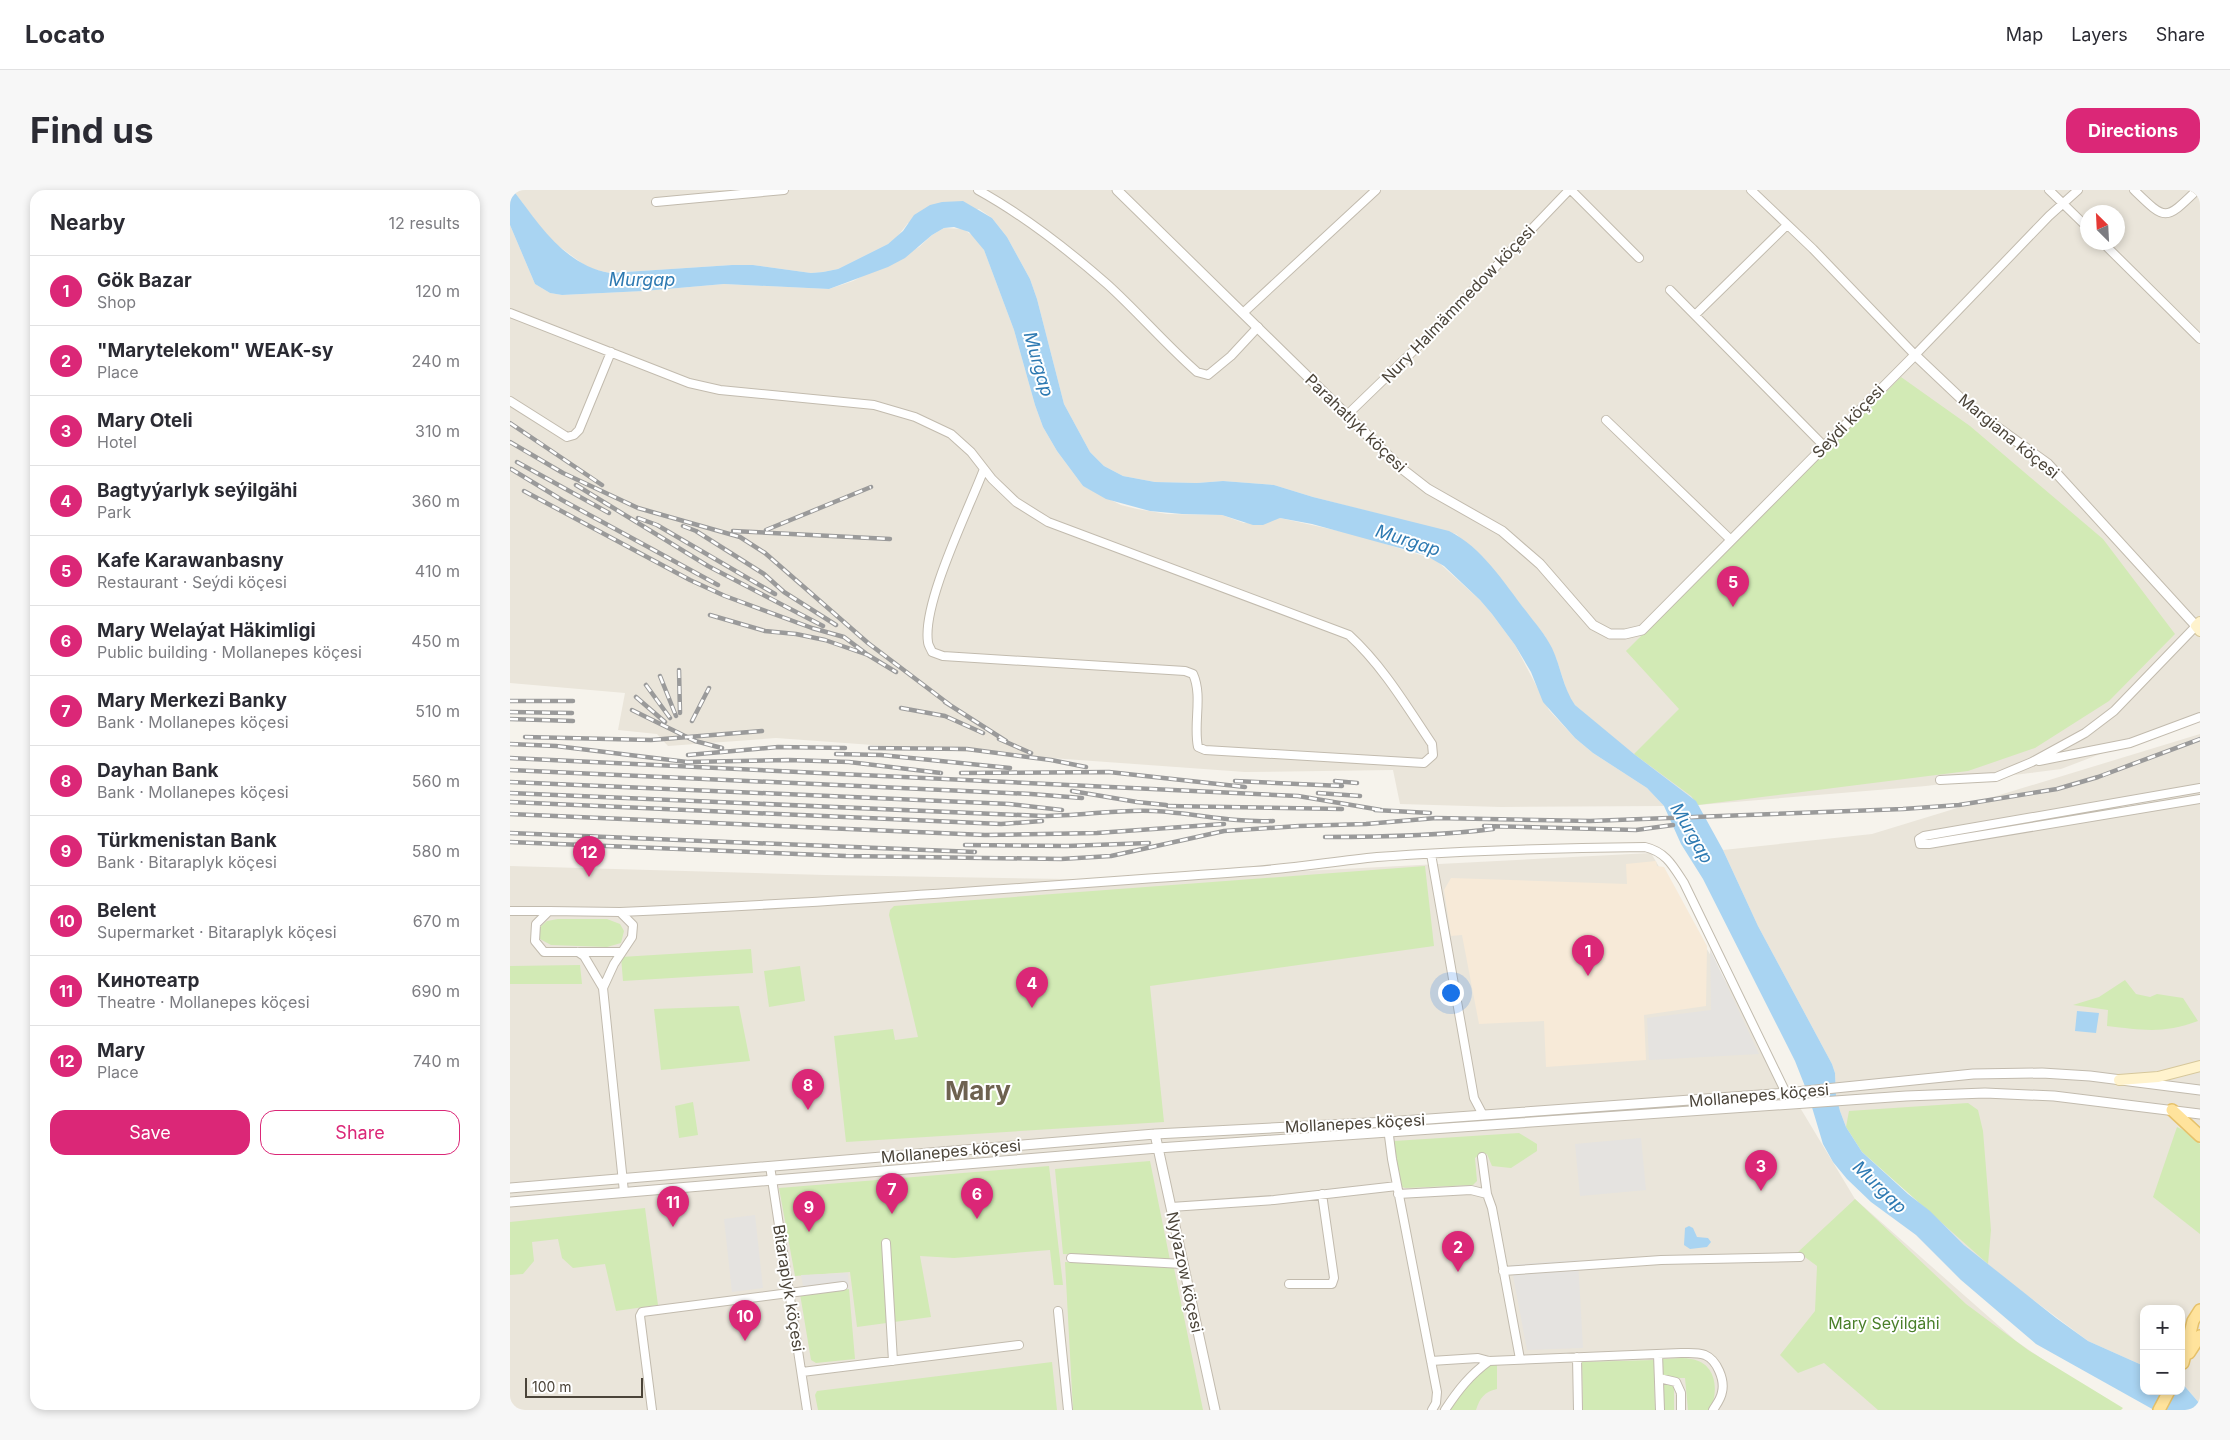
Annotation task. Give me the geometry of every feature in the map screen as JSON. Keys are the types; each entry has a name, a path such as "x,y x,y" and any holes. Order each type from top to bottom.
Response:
{"main road":[{"path":"2119,1080 2158,1077 2200,1066"},
{"path":"2172,1110 2200,1136"},
{"path":"2185,1353 2194,1321 2200,1310"},
{"path":"2185,1359 2200,1336"},
{"path":"2159,1410 2167,1395"}],"street":[{"path":"656,202 784,190"},
{"path":"978,190 1016,212 1108,285 1196,372 1208,375 1231,356 1258,327"},
{"name":"Parahatlyk köçesi","path":"1118,190 1401,468 1428,489 1502,531 1540,564 1593,625 1610,634"},
{"path":"1243,313 1376,190"},
{"path":"1570,190 1639,258"},
{"name":"Nury Halmämmedow köçesi","path":"1346,416 1437,328 1570,190"},
{"name":"Margiana köçesi","path":"1751,190 1915,355 1972,409 2048,464 2199,626"},
{"path":"2049,190 2080,220"},
{"name":"Seýdi köçesi","path":"1610,634 1625,634 1642,630 1915,355 2049,216 2078,190"},
{"path":"2134,190 2156,212 2165,213 2174,212 2197,190"},
{"path":"1695,315 1787,225"},
{"path":"2110,250 2198,335"},
{"path":"1670,290 1824,446"},
{"path":"510,313 689,383 720,390 874,405 915,416 951,434 971,452 984,469 1016,502 1048,522 1349,635 1364,648 1385,675 1432,744 1433,755 1424,763 1205,750 1198,747 1196,737 1197,683 1193,674 1185,671 943,656 932,652 928,643 929,619 938,586 984,469"},
{"path":"510,401 567,437 574,435 579,430 611,352"},
{"path":"1606,420 1731,540"},
{"path":"1940,780 1996,776 2032,762 2085,733 2114,712 2199,626"},
{"path":"2032,762 2130,744 2200,717"},
{"path":"2200,788 1924,836 1919,839 1920,844 2200,799"},
{"path":"2114,803 2116,812"},
{"path":"510,910 620,912 875,900 933,893 1260,870 1375,857 1541,848 1645,847 1665,856 1684,884 1786,1093"},
{"path":"1431,854 1474,1098 1483,1115"},
{"path":"549,911 536,924 536,941 544,952 622,952"},
{"path":"603,988 614,964 632,937 633,926 620,912"},
{"path":"578,952 584,956 603,988 624,1192"},
{"name":"Mollanepes köçesi","path":"510,1188 1155,1134 1387,1122 1786,1093 1973,1074 2042,1073 2200,1090"},
{"path":"1905,1082 1906,1096"},
{"name":"Mollanepes köçesi","path":"510,1202 1158,1148 1799,1105 1906,1096 1984,1093 2054,1096 2200,1114"},
{"path":"1387,1122 1398,1190 1437,1392 1436,1403 1432,1410"},
{"name":"Nyýazow köçesi","path":"1155,1134 1215,1410"},
{"path":"1482,1158 1487,1194 1492,1208 1520,1359"},
{"name":"Bitaraplyk köçesi","path":"770,1166 807,1410"},
{"path":"1171,1207 1322,1194 1398,1190 1470,1190 1487,1194"},
{"path":"1290,1284 1332,1284 1334,1278 1322,1194"},
{"path":"886,1243 893,1361"},
{"path":"1503,1270 1661,1260 1800,1257"},
{"path":"1071,1258 1183,1264"},
{"path":"652,1410 640,1316 642,1312 790,1291 843,1286"},
{"path":"1058,1312 1068,1410"},
{"path":"802,1372 1019,1345"},
{"path":"1431,1361 1478,1358 1489,1361 1697,1353 1712,1360 1720,1374 1723,1390 1712,1410"},
{"path":"1658,1354 1660,1410"},
{"path":"1577,1357 1578,1410"},
{"path":"1445,1410 1464,1382 1489,1361"},
{"path":"1659,1378 1676,1382 1681,1393 1681,1410"}],"shaded area":[{"path":"513,190 2200,190 2200,716 2061,769 1926,786 1698,805 1696,801 1623,746 1575,705 1569,697 1556,658 1545,636 1486,561 1456,534 1274,485 1223,481 1197,483 1155,482 1123,476 1104,466 1090,452 1064,404 1037,299 1030,279 1007,237 992,218 979,209 908,223 897,237 888,244 838,269 823,272 811,273 753,265 732,265 610,273 592,269 549,239"},
{"path":"510,225 535,284 550,293 562,295 644,291 724,284 829,289 853,281 919,247 932,235 944,228 963,229 975,237 984,250 1014,330 1043,427 1057,451 1083,486 1121,505 1137,509 1167,514 1222,515 1244,523 1280,518 1357,535 1436,560 1480,600 1492,614 1515,645 1549,710 1575,738 1593,753 1647,788 1664,806 1501,807 1400,804 1393,770 1245,772 776,738 668,746 657,734 618,730 625,693 510,683"},
{"path":"2200,734 2200,1404 2185,1387 2185,1305 2140,1305 2140,1364 2088,1341 1964,1245 1846,1127 1836,1096 1835,1073 1832,1064 1758,926 1723,850 1872,834"},
{"path":"1651,853 1855,1199 2016,1341 2116,1410 510,1410 510,866 826,875 1130,880"},
{"path":"1656,861 1657,866 1664,867 1707,946 1706,1006 1644,1015 1646,1060 1546,1067 1544,1021 1479,1024 1462,935 1451,936 1444,890 1451,878 1627,884 1626,864"},
{"path":"1710,949 1759,1054 1649,1060 1647,1018 1711,1010"},
{"path":"1641,1138 1646,1190 1580,1196 1575,1144"},
{"path":"755,1215 763,1288 732,1292 724,1219"},
{"path":"1578,1260 1583,1348 1527,1350 1511,1265"},
{"path":"848,1273 849,1289 804,1291 801,1275"}],"green space":[{"path":"1901,377 1970,426 2103,539 2175,634 2109,701 2035,748 1968,771 1698,805 1691,796 1634,754 1679,709 1626,651"},
{"path":"1425,866 1434,946 1150,986 1164,1122 846,1142 834,1036 893,1029 895,1040 918,1037 889,915 890,910 894,906"},
{"path":"558,919 607,919 620,924 624,931 621,943 607,947 551,945 540,939 539,928 547,921"},
{"path":"751,949 753,973 623,981 621,957"},
{"path":"580,965 582,984 510,984 510,966"},
{"path":"800,966 805,1001 769,1007 764,971"},
{"path":"2125,980 2136,994 2150,997 2157,994 2183,998 2198,1021 2174,1028 2153,1030 2107,1026 2108,1010 2073,1005 2099,997"},
{"path":"739,1006 750,1061 661,1070 654,1009"},
{"path":"693,1102 698,1135 679,1138 675,1106"},
{"path":"1968,1103 1978,1110 1983,1131 1991,1230 1988,1264 1862,1152 1846,1127 1849,1111"},
{"path":"2177,1127 2193,1135 2200,1144 2200,1234 2153,1197"},
{"path":"1519,1133 1537,1144 1537,1151 1511,1168 1492,1166 1487,1154 1480,1154 1475,1158 1477,1181 1473,1185 1401,1187 1394,1141"},
{"path":"1150,1161 1170,1260 1063,1254 1055,1169"},
{"path":"1049,1166 1063,1285 1054,1285 1050,1250 954,1258 920,1256 931,1317 857,1327 850,1272 795,1276 779,1188"},
{"name":"Mary Seýilgähi","path":"1855,1199 1966,1304 2028,1350 2123,1408 2121,1410 1878,1410 1824,1363 1798,1373 1780,1355 1815,1311 1817,1266 1798,1252"},
{"path":"645,1208 658,1305 616,1311 605,1264 573,1268 562,1258 558,1239 532,1242 534,1261 523,1274 510,1275 510,1222"},
{"path":"1065,1262 1174,1268 1203,1410 1073,1410"},
{"path":"849,1289 855,1359 816,1363 811,1360 800,1294 804,1291"},
{"path":"1688,1358 1706,1366 1714,1379 1715,1387 1710,1410 1688,1410 1685,1378 1663,1378 1663,1359"},
{"path":"1497,1360 1497,1389 1483,1396 1476,1410 1448,1410 1470,1376"},
{"path":"1654,1360 1655,1410 1583,1410 1582,1362"},
{"path":"1052,1362 1057,1410 818,1410 815,1395 817,1391"},
{"path":"1671,1384 1674,1388 1674,1410 1664,1410 1663,1385"}],"water":[{"name":"Murgap","path":"510,190 513,190 554,241 566,252 594,269 610,273 753,265 811,273 838,269 888,244 903,231 914,215 930,205 942,202 963,201 992,218 1007,237 1030,279 1037,299 1064,404 1090,452 1104,466 1123,476 1155,482 1197,483 1223,481 1274,485 1313,497 1449,531 1461,538 1472,546 1492,567 1543,633 1552,648 1568,692 1575,705 1634,754 1696,801 1723,850 1758,926 1832,1064 1840,1111 1846,1127 1862,1152 1908,1194 1930,1211 1964,1245 2056,1318 2088,1341 2140,1364 2140,1395 2185,1395 2185,1387 2200,1404 2200,1410 2154,1410 2036,1344 1961,1280 1916,1235 1871,1202 1847,1179 1833,1162 1823,1144 1808,1094 1795,1061 1703,879 1681,844 1664,806 1647,788 1593,753 1575,738 1543,702 1531,672 1515,645 1492,614 1444,566 1425,555 1312,524 1280,518 1263,525 1253,525 1222,515 1150,511 1106,499 1083,486 1057,451 1043,427 1014,330 984,250 969,232 954,227 944,228 932,235 905,258 888,267 829,289 724,284 644,291 562,295 550,293 535,284 510,225"},
{"path":"2077,1011 2099,1013 2096,1033 2075,1031"},
{"path":"1689,1226 1693,1228 1697,1237 1708,1238 1711,1242 1707,1247 1690,1249 1684,1245 1685,1228"}],"railway":[{"path":"510,423 602,485"},
{"path":"510,442 563,473 638,508 740,537 765,553 868,643 950,705"},
{"path":"517,462 609,513"},
{"path":"511,469 562,500 718,585"},
{"path":"576,485 708,566 823,626"},
{"path":"766,530 871,487"},
{"path":"524,491 690,580 725,596 812,628 844,637 868,655"},
{"path":"638,518 657,525 775,594"},
{"path":"683,526 696,531 764,574 784,592 836,625"},
{"path":"733,531 890,539"},
{"path":"710,615 765,631 796,634 825,640 868,655 896,672"},
{"path":"679,670 680,713"},
{"path":"660,676 676,716"},
{"path":"646,685 670,718"},
{"path":"692,721 709,688"},
{"path":"636,697 665,722"},
{"path":"510,701 573,701"},
{"path":"945,702 1006,741"},
{"path":"901,708 945,716 983,733"},
{"path":"632,710 695,741 722,748"},
{"path":"510,712 572,713"},
{"path":"510,719 573,721"},
{"path":"525,737 651,740 762,731"},
{"path":"999,739 1031,753"},
{"path":"510,842 846,856 1061,859 1111,856 1224,831 1299,826 1366,824 1436,818 1590,821 1903,809 1959,805 2057,789 2098,777 2200,739"},
{"path":"510,744 556,746 687,762 789,760 849,762 941,773"},
{"path":"688,755 778,747 845,748"},
{"path":"870,748 967,749 1051,760 1086,767"},
{"path":"836,754 881,755 1010,768"},
{"path":"510,758 1298,796 1381,810"},
{"path":"510,770 1031,794 1082,798"},
{"path":"961,773 1109,772 1245,787"},
{"path":"1235,781 1342,786"},
{"path":"1335,781 1357,783"},
{"path":"510,782 1009,804 1062,810"},
{"path":"1072,791 1166,805"},
{"path":"510,793 1043,816 1154,811 1243,821 1273,821"},
{"path":"1318,793 1360,796"},
{"path":"510,802 1001,824 1042,821"},
{"path":"1168,806 1342,809"},
{"path":"1375,810 1430,813"},
{"path":"510,814 985,835 1097,833 1224,824"},
{"path":"1484,826 1636,830 1673,825"},
{"path":"1325,837 1409,836 1493,829"},
{"path":"510,833 975,852"},
{"path":"965,845 1067,846 1149,843"}],"place":[{"name":"Kafe Karawanbasny","path":"1733,607"},
{"name":"Mary","path":"589,877"},
{"name":"Gök Bazar","path":"1588,976"},
{"name":"Bagtyýarlyk seýilgähi","path":"1032,1008"},
{"name":"Dayhan Bank","path":"808,1110"},
{"name":"Mary Oteli","path":"1761,1191"},
{"name":"Mary Merkezi Banky","path":"892,1214"},
{"name":"Mary Welaýat Häkimligi","path":"977,1219"},
{"name":"Кинотеатр","path":"673,1227"},
{"name":"Türkmenistan Bank","path":"809,1232"},
{"name":"\"Marytelekom\" WEAK-sy","path":"1458,1272"},
{"name":"Belent","path":"745,1341"}],"district":[{"name":"Mary","path":"978,1090"}]}
